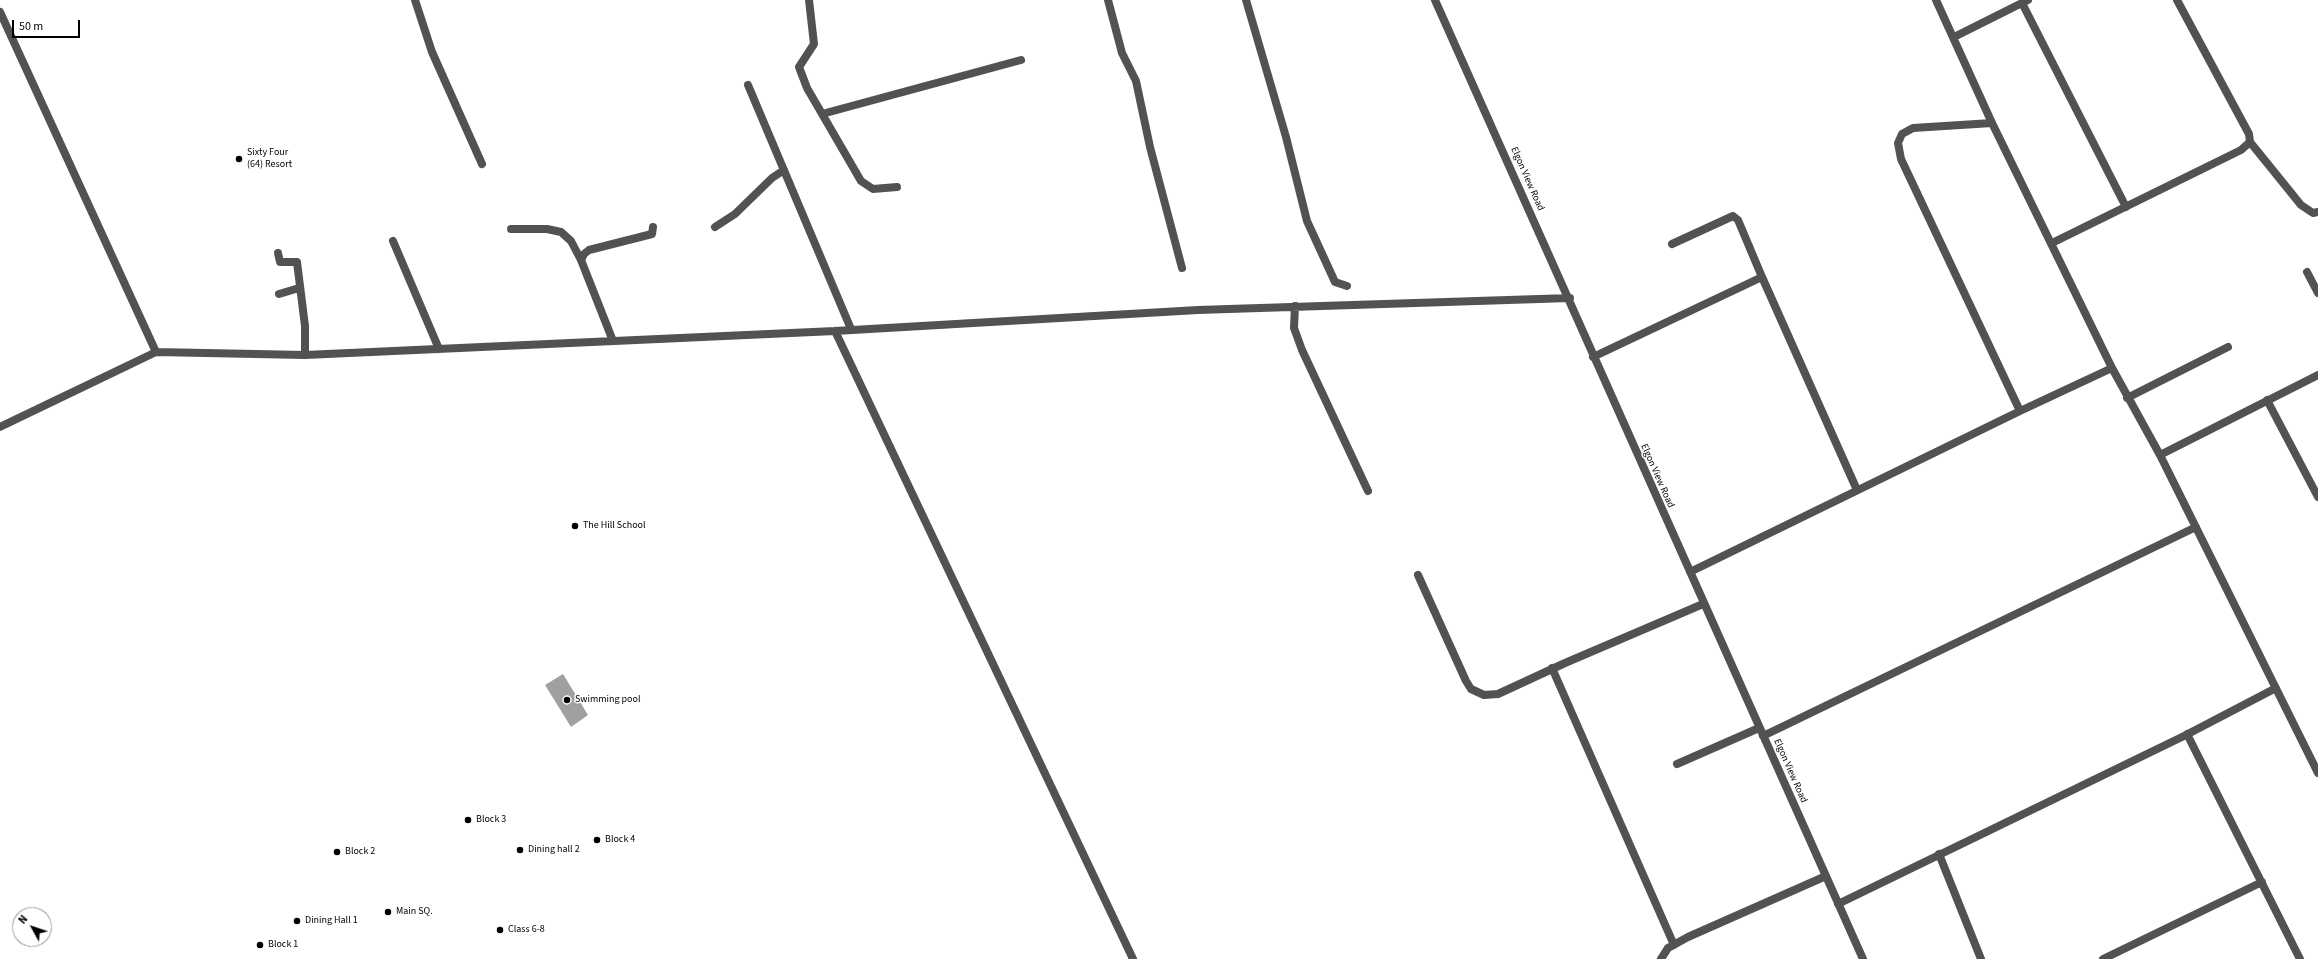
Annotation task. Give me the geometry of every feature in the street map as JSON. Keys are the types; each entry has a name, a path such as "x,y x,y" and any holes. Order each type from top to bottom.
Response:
{"street":[{"path":"414,0 432,52 482,164"},
{"path":"808,0 814,44 799,67 807,88 861,181 873,189 898,187"},
{"path":"1108,0 1122,53 1136,80 1150,147 1182,268"},
{"path":"1246,0 1286,137 1307,221 1335,282 1347,286"},
{"name":"Elgon View Road","path":"1435,0 1570,298 1593,357 1690,572 1758,728 1763,736 1863,959"},
{"path":"1936,0 1992,122 2112,368 2127,398 2160,455 2318,773"},
{"path":"2178,0 2249,134 2250,142 2301,205 2313,213 2318,212"},
{"path":"1954,37 2025,2 2126,207"},
{"path":"0,12 156,352"},
{"path":"822,114 1021,60"},
{"path":"748,85 851,329"},
{"path":"1992,122 1913,128 1902,134 1898,143 1901,159 2020,410"},
{"path":"2052,243 2241,150 2250,142"},
{"path":"715,227 735,214 772,178 784,170"},
{"path":"1672,244 1733,216 1738,220 1857,490"},
{"path":"581,260 584,254 590,250 652,234 653,227"},
{"path":"511,229 547,229 561,232 571,241 581,260 612,341"},
{"path":"392,241 439,349"},
{"path":"278,252 280,262 297,262 299,288 305,326 305,355"},
{"path":"2308,272 2318,293"},
{"path":"1593,357 1762,277"},
{"path":"279,294 299,288"},
{"path":"0,427 156,352 305,355 835,331 1295,306 1570,298"},
{"path":"1295,306 1294,328 1302,350 1368,491"},
{"path":"835,331 1133,959"},
{"path":"2127,398 2228,347"},
{"path":"1690,572 2020,410 2112,368"},
{"path":"2160,455 2318,375"},
{"path":"2267,400 2318,497"},
{"path":"1763,736 2196,527"},
{"path":"1418,575 1471,689 1484,695 1498,694 1552,668 1703,604"},
{"path":"1552,668 1674,945"},
{"path":"1838,904 2187,734 2276,688"},
{"path":"1677,764 1758,728"},
{"path":"2187,734 2300,959"},
{"path":"1939,854 1981,959"},
{"path":"1661,959 1668,948 1826,876"},
{"path":"2103,959 2262,882"}],"shaded area":[{"name":"Swimming pool","path":"563,674 588,715 571,727 545,685"}],"place":[{"name":"Sixty Four (64) Resort","path":"239,159"},
{"name":"The Hill School","path":"575,526"},
{"name":"Swimming pool","path":"567,700"},
{"name":"Block 3","path":"468,820"},
{"name":"Block 4","path":"597,840"},
{"name":"Dining hall 2","path":"520,850"},
{"name":"Block 2","path":"337,852"},
{"name":"Main SQ.","path":"388,912"},
{"name":"Dining Hall 1","path":"297,921"},
{"name":"Class 6-8","path":"500,930"},
{"name":"Block 1","path":"260,945"}]}
